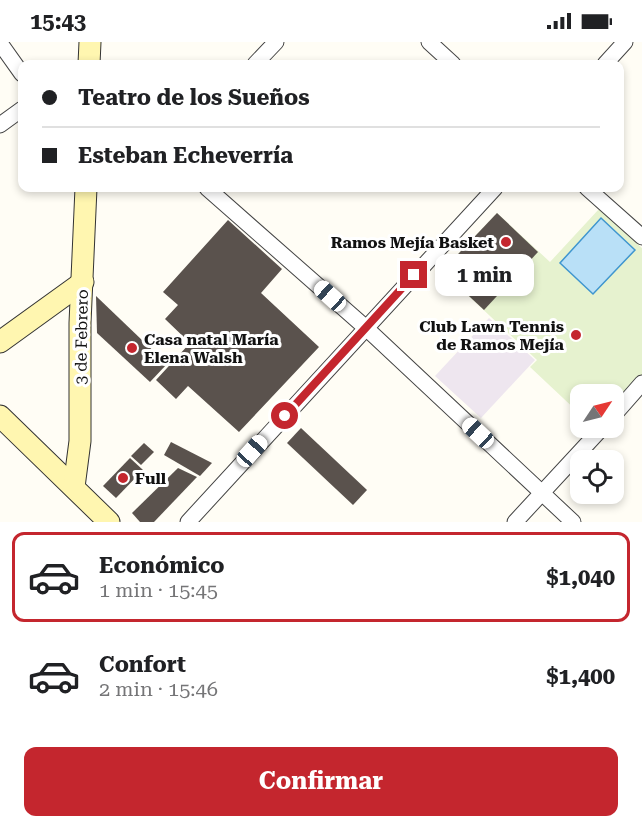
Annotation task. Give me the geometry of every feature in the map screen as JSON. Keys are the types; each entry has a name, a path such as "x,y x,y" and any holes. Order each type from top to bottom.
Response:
{"main road":[{"name":"3 de Febrero","path":"74,487 80,441 80,323 86,192"},
{"path":"0,342 82,282"},
{"path":"0,416 109,522"}],"street":[{"path":"259,60 276,42"},
{"path":"429,42 449,60"},
{"path":"609,60 625,42"},
{"path":"0,43 18,68"},
{"path":"0,125 18,112"},
{"path":"212,192 366,327 573,522"},
{"path":"188,522 491,192"},
{"path":"591,192 642,237"},
{"path":"624,404 642,383"},
{"path":"515,522 593,438"}],"shaded area":[{"path":"489,318 535,360 481,418 435,376"}],"green space":[{"name":"Club Lawn Tennis de Ramos Mejía","path":"599,209 642,248 642,377 624,396 624,384 570,384 570,405 530,367 537,360 442,271 497,213 550,262"}],"water":[{"path":"601,218 635,250 593,294 560,263"}],"building":[{"path":"497,213 538,252 484,310 442,271"},
{"path":"228,220 282,269 261,293 319,347 239,432 188,386 176,399 156,380 190,343 165,319 178,305 163,292"},
{"name":"Casa natal María Elena Walsh","path":"96,296 167,364 150,382 97,333"},
{"path":"301,428 367,490 353,505 287,443"},
{"path":"171,442 212,463 200,476 164,455"},
{"path":"144,443 154,452 141,465 131,456"},
{"name":"Full","path":"130,458 143,470 116,498 103,486"},
{"path":"178,468 197,477 154,522 140,522 132,513"}],"place":[{"name":"Ramos Mejía Basket","path":"506,242"},
{"name":"Club Lawn Tennis de Ramos Mejía","path":"576,335"},
{"name":"Casa natal María Elena Walsh","path":"132,348"},
{"name":"Full","path":"123,478"}],"route":[{"path":"285,416 414,275"}]}
